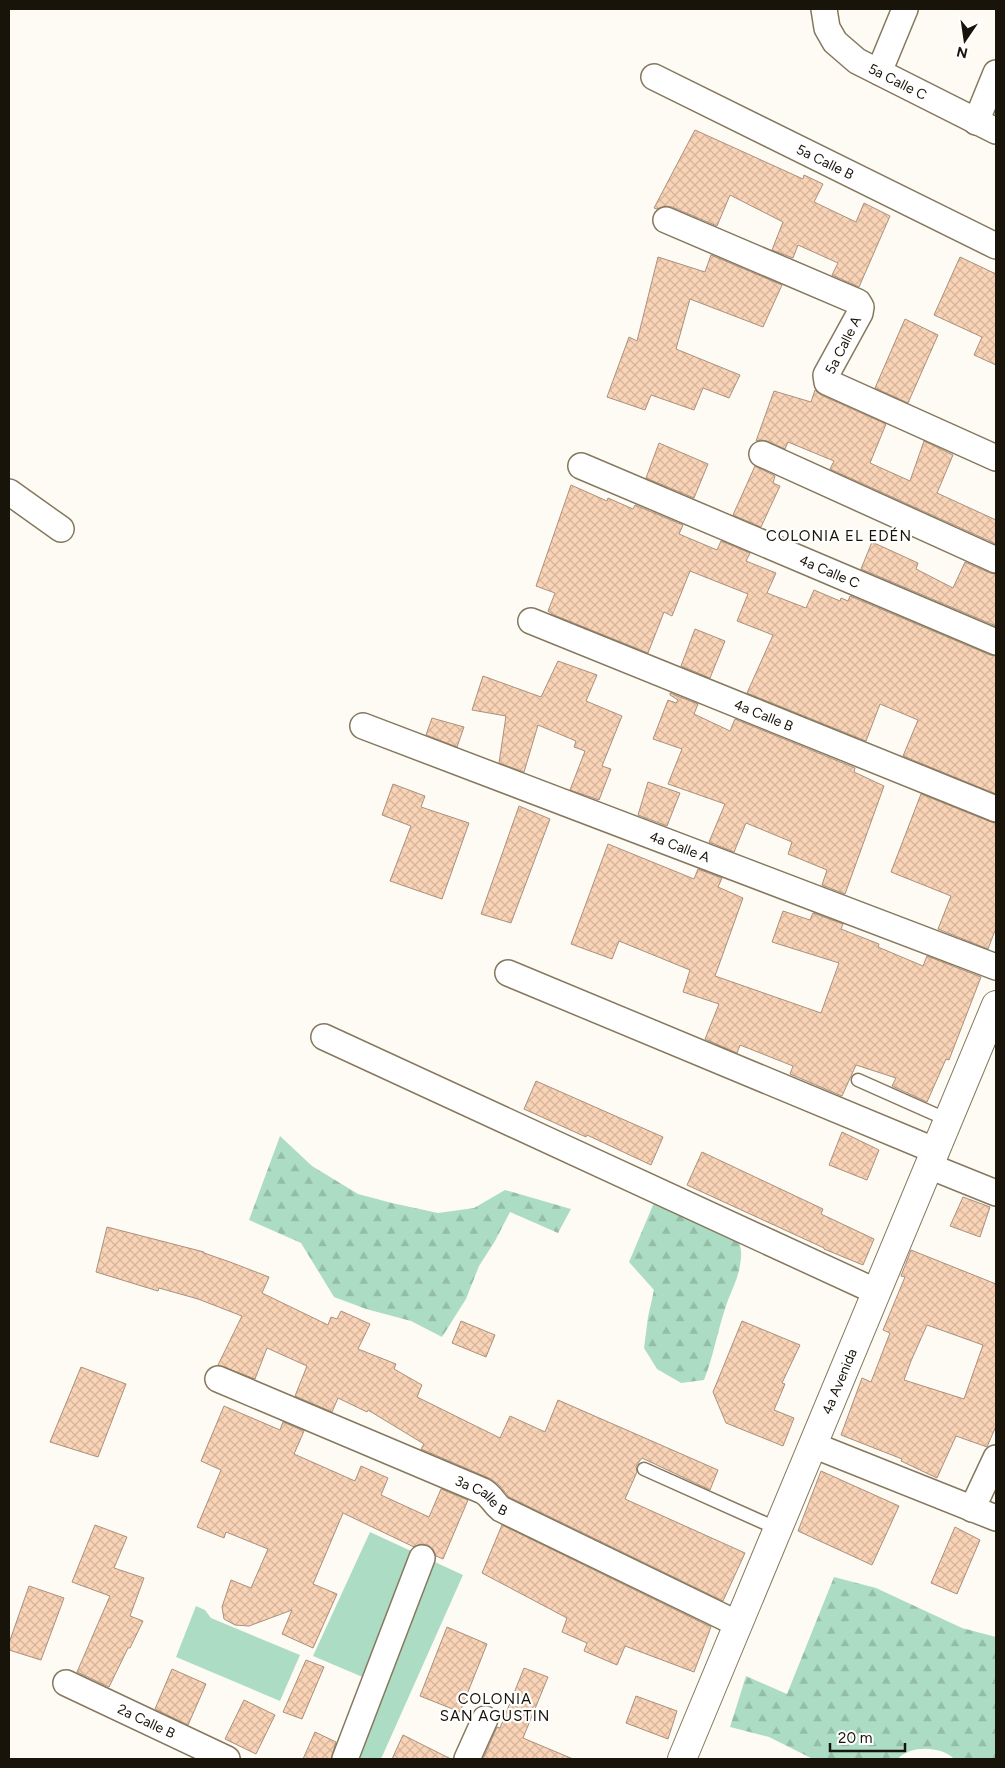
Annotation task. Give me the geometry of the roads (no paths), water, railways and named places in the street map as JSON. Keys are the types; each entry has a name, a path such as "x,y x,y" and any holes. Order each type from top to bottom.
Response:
{"street":[{"name":"5a Calle C","path":"824,9 827,28 835,42 857,61 986,126"},
{"path":"879,72 905,9"},
{"path":"986,126 996,73"},
{"name":"5a Calle B","path":"654,77 996,246"},
{"name":"5a Calle A","path":"666,220 858,302 861,306 860,313 826,375 827,382 996,458"},
{"path":"762,454 996,560"},
{"name":"4a Calle C","path":"581,466 996,642"},
{"path":"9,492 62,529"},
{"name":"4a Calle B","path":"532,621 996,809"},
{"name":"4a Calle A","path":"363,726 996,967"},
{"path":"508,973 932,1158 996,1193"},
{"name":"4a Avenida","path":"682,1759 996,1005"},
{"path":"324,1037 877,1292"},
{"name":"3a Calle B","path":"218,1379 483,1491 501,1508 738,1624"},
{"path":"813,1445 996,1518"},
{"path":"972,1509 996,1458"},
{"path":"344,1759 422,1558"},
{"name":"2a Calle B","path":"66,1682 228,1759"},
{"path":"467,1759 485,1719"}],"lane":[{"path":"858,1080 948,1120"},
{"path":"644,1469 778,1529"}],"district":[{"name":"COLONIA EL EDÉN","path":"839,536"},
{"name":"COLONIA SAN AGUSTIN","path":"495,1708"}]}
